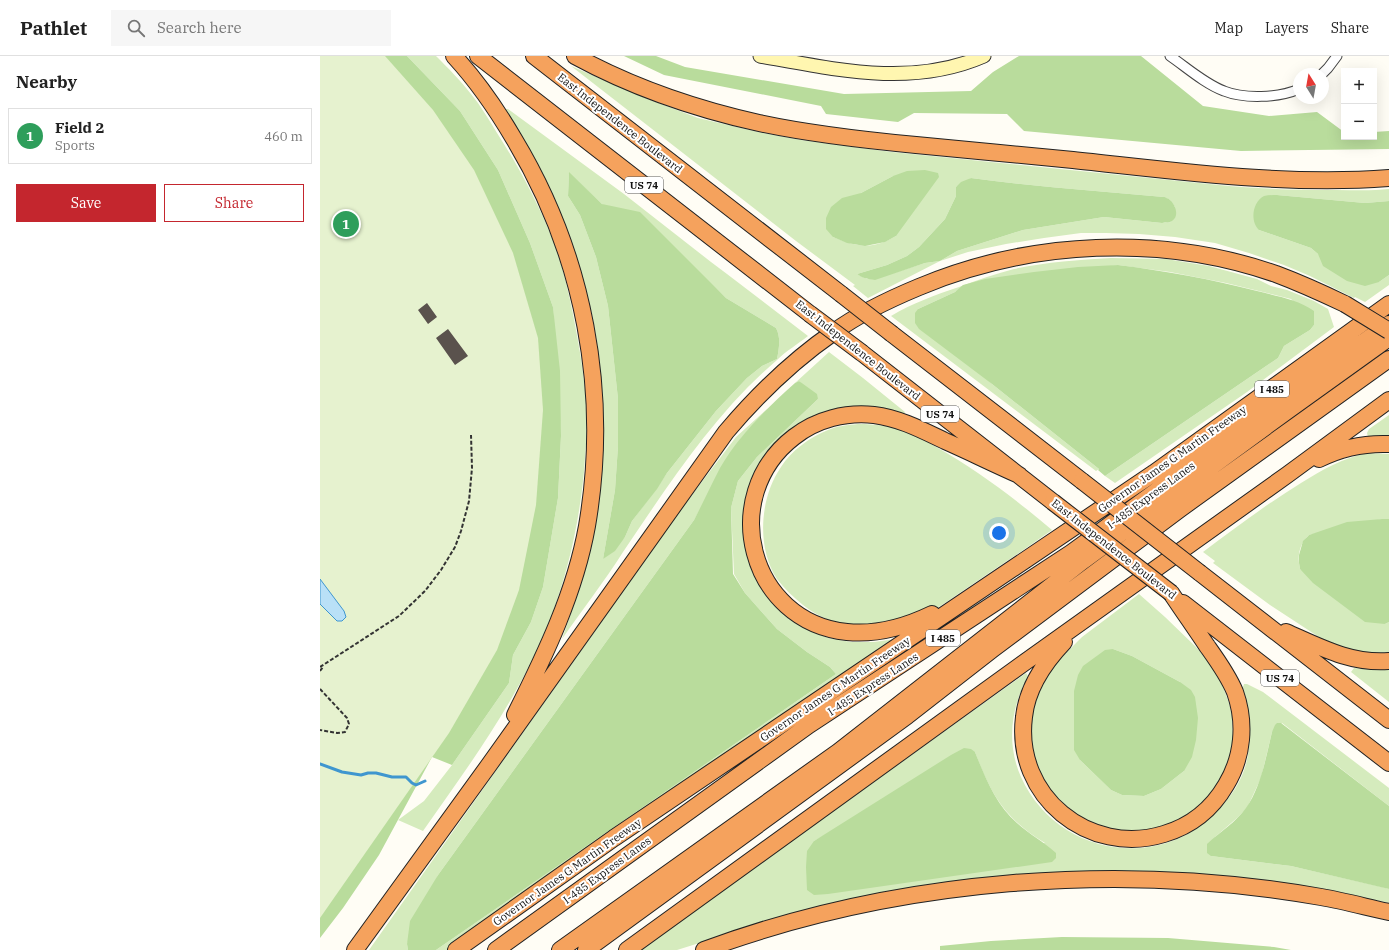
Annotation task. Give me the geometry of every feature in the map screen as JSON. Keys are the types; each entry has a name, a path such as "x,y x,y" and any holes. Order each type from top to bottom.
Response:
{"highway":[{"path":"454,56 504,121 540,184 554,216 576,281 584,315 591,357 595,413 595,456 586,526 578,563 568,597 540,664 489,765"},
{"name":"East Independence Boulevard","path":"478,56 1389,762"},
{"name":"East Independence Boulevard","path":"534,56 1389,720"},
{"path":"575,56 614,75 684,102 759,123 801,131 880,141 1240,177 1330,180 1389,178"},
{"path":"355,950 489,765 726,432 750,404 776,378 805,353 835,331 868,311 937,279 1012,258 1048,252 1101,248 1124,248 1162,250 1200,255 1238,263 1274,274 1345,304 1389,331"},
{"name":"Governor James G Martin Freeway","path":"456,950 614,838 1154,473 1389,304"},
{"name":"I-485 Express Lanes","path":"496,950 809,725 1071,553 1280,401 1389,324"},
{"name":"I-485 Express Lanes","path":"560,950 838,752 1083,561 1389,338"},
{"path":"586,950 907,716 993,649 1180,509 1389,359"},
{"path":"627,950 1389,400"},
{"path":"977,593 916,622 887,630 873,632 846,632 821,626 808,620 797,613 778,596 766,580 757,562 751,536 750,523 754,497 758,484 770,461 799,433 810,426 828,419 861,414 887,418 916,427 1019,475"},
{"path":"1287,475 1338,451 1364,444 1389,444"},
{"path":"1086,619 1052,656 1039,674 1030,692 1025,711 1023,731 1026,757 1039,787 1050,803 1081,827 1119,839 1145,839 1158,836 1189,824 1205,812 1214,802 1226,786 1234,769 1241,743 1242,730 1238,704 1229,680 1171,593"},
{"path":"1264,623 1340,656 1366,661 1389,661"},
{"path":"704,950 782,925 857,906 937,892 1051,881 1130,880 1244,887 1321,897 1389,912"}],"street":[{"path":"760,56 849,71 899,74 939,69 984,56"},
{"path":"1170,56 1206,81 1224,91 1246,96 1276,95 1293,91"},
{"path":"1328,68 1337,56"}],"path":[{"path":"320,668 399,616 425,592 445,564 455,547 469,501 472,474 471,435"},
{"path":"320,671 323,666"},
{"path":"320,689 347,718 349,724 345,732 341,733 320,730"}],"green space":[{"path":"320,56 385,56 433,110 474,170 513,253 538,338 543,410 536,505 519,590 497,650 449,733 320,918"},
{"path":"328,56 407,56 460,111 498,170 530,243 553,307 560,371 561,436 558,498 543,587 531,622 513,655 509,683 452,765 432,757 379,855 343,908 320,938 320,743"},
{"path":"407,56 436,56 459,79 485,113 528,185 553,240 567,286 576,327 582,367 587,421 584,472 576,529 562,585 549,622 537,650 508,704 476,755 423,831 398,820 424,801 452,765 509,683 513,655 531,622 543,587 558,498 561,436 553,307 530,243 498,170 460,111"},
{"path":"624,56 656,56 685,67 844,94 971,91 993,72 1019,56 1141,56 1203,106 1269,116 1317,112 1341,130 1341,140 1377,140 1377,132 1389,131 1389,149 1241,151 1024,131 1007,114 914,113 898,122 826,114 821,106 664,75"},
{"path":"571,66 648,99 698,118 801,140 892,152 1234,186 1307,190 1389,189 1389,201 1365,203 1277,195 1259,230 1311,248 1318,254 1379,282 1389,275 1389,285 1365,302 1284,265 1215,243 1175,237 1106,233 1081,233 1044,238 968,252 940,261 868,298 853,286 855,285","holes":["893,176 896,236 879,243 864,246 833,237 861,193","971,178 1164,197 1170,200 1175,207 1171,222 1162,223 1104,217 1023,230 957,251 940,261 925,263 875,279 867,279 857,274 887,265 907,256 919,247 945,219 956,196 956,187"]},
{"path":"505,109 508,109 624,194 808,336 784,354 754,381 713,427 675,476 562,639 578,593 588,552 600,481 603,438 603,409 597,342 592,314 570,239 559,211 504,111","holes":["569,173 602,204 705,278 726,298 776,328 779,335 777,359 762,366 747,378 716,411 667,473 632,521 625,537 603,559 615,490 618,446 618,399 608,306 596,257 580,215 568,196"]},
{"path":"925,170 938,173 939,177 896,236 885,242 865,246 847,243 833,237 826,229 826,218 831,207 842,198 861,193 893,176 907,171"},
{"path":"569,172 602,204 640,212 726,298 776,328 779,339 777,359 762,366 747,378 716,411 667,473 657,489 632,521 625,537 615,551 603,559 615,490 618,446 618,399 608,306 596,257 580,215 568,196"},
{"path":"971,178 1165,197 1174,204 1176,216 1171,222 1162,223 1104,217 1023,230 957,251 940,261 925,263 875,280 868,279 857,274 887,265 907,256 919,247 945,219 956,196 956,187 961,182"},
{"path":"1277,195 1365,203 1389,201 1389,275 1379,282 1365,286 1347,281 1323,266 1318,254 1311,248 1259,230 1253,217 1257,203 1264,196"},
{"path":"1111,258 1166,259 1209,266 1257,279 1271,286 1287,290 1314,301 1328,309 1334,327 1247,392 1115,483 1105,476 1278,358 1284,346 1310,330 1314,325 1291,299 1226,283 1170,272 1118,265 961,288 918,309 992,384 1099,469 1096,471 891,316 933,296 986,277 1014,269 1050,263"},
{"path":"1118,265 1205,279 1286,298 1314,311 1314,325 1310,330 1284,346 1278,358 1105,476 1098,470 1099,469 992,384 919,329 915,323 915,313 918,309 955,292 963,285 985,279 1078,267"},
{"path":"829,352 905,412 904,414 869,409 779,447 748,530 798,622 828,638 851,642 874,642 896,639 470,950 436,950 836,674 830,667 807,652 777,629 745,593 734,574 731,508 738,481 757,457 818,399 799,381 795,383"},
{"path":"799,381 817,394 818,399 757,457 738,481 731,508 733,574 745,593 777,629 807,652 830,667 836,674 436,950 408,950 407,944 410,921 438,875 694,520 720,468 736,444 774,402"},
{"path":"768,408 741,438 694,520 438,875 407,944 408,950 369,950 685,504 736,437"},
{"path":"1389,415 1389,437 1368,437 1367,433 1369,429"},
{"path":"858,424 890,427 909,432 920,438 982,476 1052,530 945,603 923,615 895,624 878,627 841,623 827,619 815,613 799,602 786,589 777,579 770,566 764,537 763,522 765,507 774,479 790,455 814,436 839,427"},
{"path":"1367,453 1389,454 1389,519 1382,519 1309,535 1301,547 1299,564 1300,569 1385,624 1389,622 1389,656 1354,653 1325,641 1270,605 1213,563 1215,561 1203,552 1263,508 1309,478 1341,461"},
{"path":"1389,519 1389,622 1385,624 1365,622 1313,583 1300,569 1299,563 1299,555 1303,541 1309,535 1347,522"},
{"path":"1139,594 1195,646 1206,658 1222,684 1232,716 1233,738 1229,762 1216,788 1197,809 1171,825 1129,834 1085,823 1047,790 1029,744 1034,697 1056,663 1082,637","holes":["1113,649 1132,656 1180,682 1184,771 1161,789 1144,796 1122,795 1111,790 1080,760"]},
{"path":"1113,649 1132,656 1180,682 1191,690 1195,697 1198,718 1196,740 1192,757 1184,771 1161,789 1144,796 1122,795 1111,790 1080,760 1074,750 1074,691 1078,675 1083,666 1105,650"},
{"path":"1354,668 1377,670 1389,669 1389,702 1351,672"},
{"path":"1026,673 1028,676 1018,700 1012,726 1013,751 1016,764 1021,777 1037,803 1058,824 1083,838 1110,846 1139,848 1167,843 1193,831 1217,811 1235,789 1241,778 1246,762 1249,741 1249,720 1243,687 1244,684 1263,692 1389,788 1389,806 1282,723 1272,732 1261,778 1247,808 1215,837 1211,856 1291,866 1382,887 1389,889 1389,903 1337,892 1269,881 1133,871 1071,871 930,884 876,894 802,911 677,950 639,950","holes":["975,752 987,781 1001,805 1009,815 1019,825 1045,843 814,841"]},
{"path":"1277,723 1281,723 1389,806 1389,889 1291,866 1211,856 1207,853 1207,844 1238,818 1256,791 1272,732"},
{"path":"964,748 971,749 975,752 992,790 1003,808 1010,816 1056,853 1056,858 1052,862 828,894 814,895 807,890 807,851 814,841"},
{"path":"1062,937 1168,938 1274,947 1291,950 940,950 940,946 991,941"}],"water":[{"path":"320,579 344,611 346,617 342,621 337,621 320,604"}],"building":[{"path":"427,303 437,317 428,324 418,310"},
{"path":"448,329 468,356 455,365 436,338"}],"waterway":[{"path":"320,764 342,772 361,775 376,773 392,777 406,777 416,785 425,781"}],"place":[{"name":"Field 2","path":"346,224"}]}
